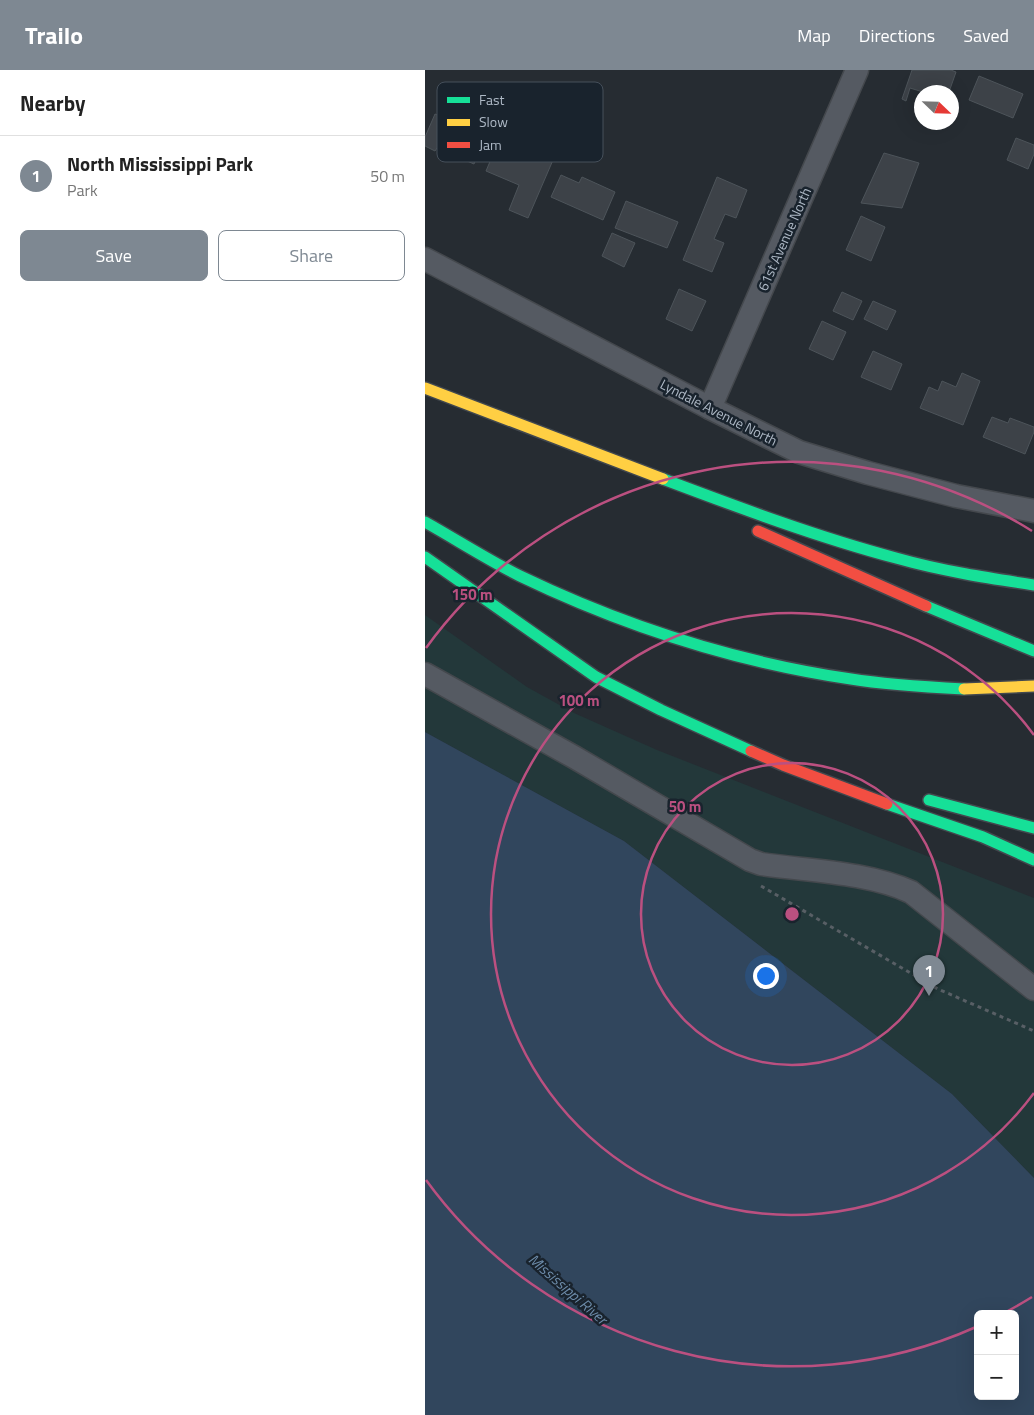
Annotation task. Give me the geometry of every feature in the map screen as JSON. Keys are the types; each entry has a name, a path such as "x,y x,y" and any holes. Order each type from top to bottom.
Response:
{"highway":[{"path":"425,388 756,514 858,548 963,575 1034,585"},
{"path":"510,421 689,501"},
{"path":"425,522 520,576 594,608 661,633 734,656 766,664 891,684 966,689 1030,686"},
{"path":"751,529 921,604 1034,651"},
{"path":"425,557 596,677 705,731 783,765 983,837 1034,860"},
{"path":"532,632 694,716 771,749 838,773"},
{"path":"919,797 1034,828"}],"street":[{"name":"61st Avenue North","path":"710,408 857,70"},
{"name":"Lyndale Avenue North","path":"425,259 710,408 799,452 868,473 956,496 1034,511"},
{"path":"425,674 574,756 750,860 761,864 849,875 898,886 911,892 1034,989"}],"green space":[{"path":"425,615 527,687 574,713 657,750 1034,898 1034,1178 952,1094 624,841 425,732"}],"water":[{"name":"Mississippi River","path":"425,732 624,841 952,1094 1034,1178 1034,1415 425,1415"}],"building":[{"path":"912,70 951,70 956,72 951,85 914,85 914,89 910,88 906,101 902,99"},
{"path":"979,76 1023,94 1013,118 969,100"},
{"path":"435,114 437,115 437,148 435,151 425,146 425,137"},
{"path":"1016,138 1034,145 1034,154 1028,169 1007,160"},
{"path":"884,153 919,163 902,208 861,203"},
{"path":"490,162 552,162 528,218 509,210 519,185 486,171"},
{"path":"561,175 579,183 582,177 615,192 603,220 551,197"},
{"path":"717,177 747,190 736,218 725,214 714,239 724,243 712,272 683,260"},
{"path":"626,201 678,222 667,248 615,228"},
{"path":"861,216 885,227 871,261 846,250"},
{"path":"612,233 635,243 624,267 602,256"},
{"path":"679,289 706,301 692,331 666,319"},
{"path":"842,292 862,301 853,320 833,311"},
{"path":"873,301 896,311 887,330 864,319"},
{"path":"822,321 846,332 833,360 809,349"},
{"path":"873,351 902,364 891,390 861,377"},
{"path":"962,373 980,381 963,425 920,408 929,387 938,391 942,381 956,387"},
{"path":"992,417 1008,423 1010,418 1034,427 1034,432 1025,454 983,437"}],"traffic: fast":[{"path":"663,479 779,522 866,550 913,563 1034,585"},
{"path":"425,522 484,557 559,594 599,611 681,640 765,663 808,672 879,683 964,689"},
{"path":"425,557 596,677 661,710 751,751"},
{"path":"926,606 1034,651"},
{"path":"929,800 1034,828"},
{"path":"887,804 983,837 1034,860"}],"traffic: slow":[{"path":"425,388 663,479"},
{"path":"964,689 1034,686"}],"traffic: jam":[{"path":"758,531 926,606"},
{"path":"751,751 887,804"}],"place":[{"name":"North Mississippi Park","path":"929,996"}]}
